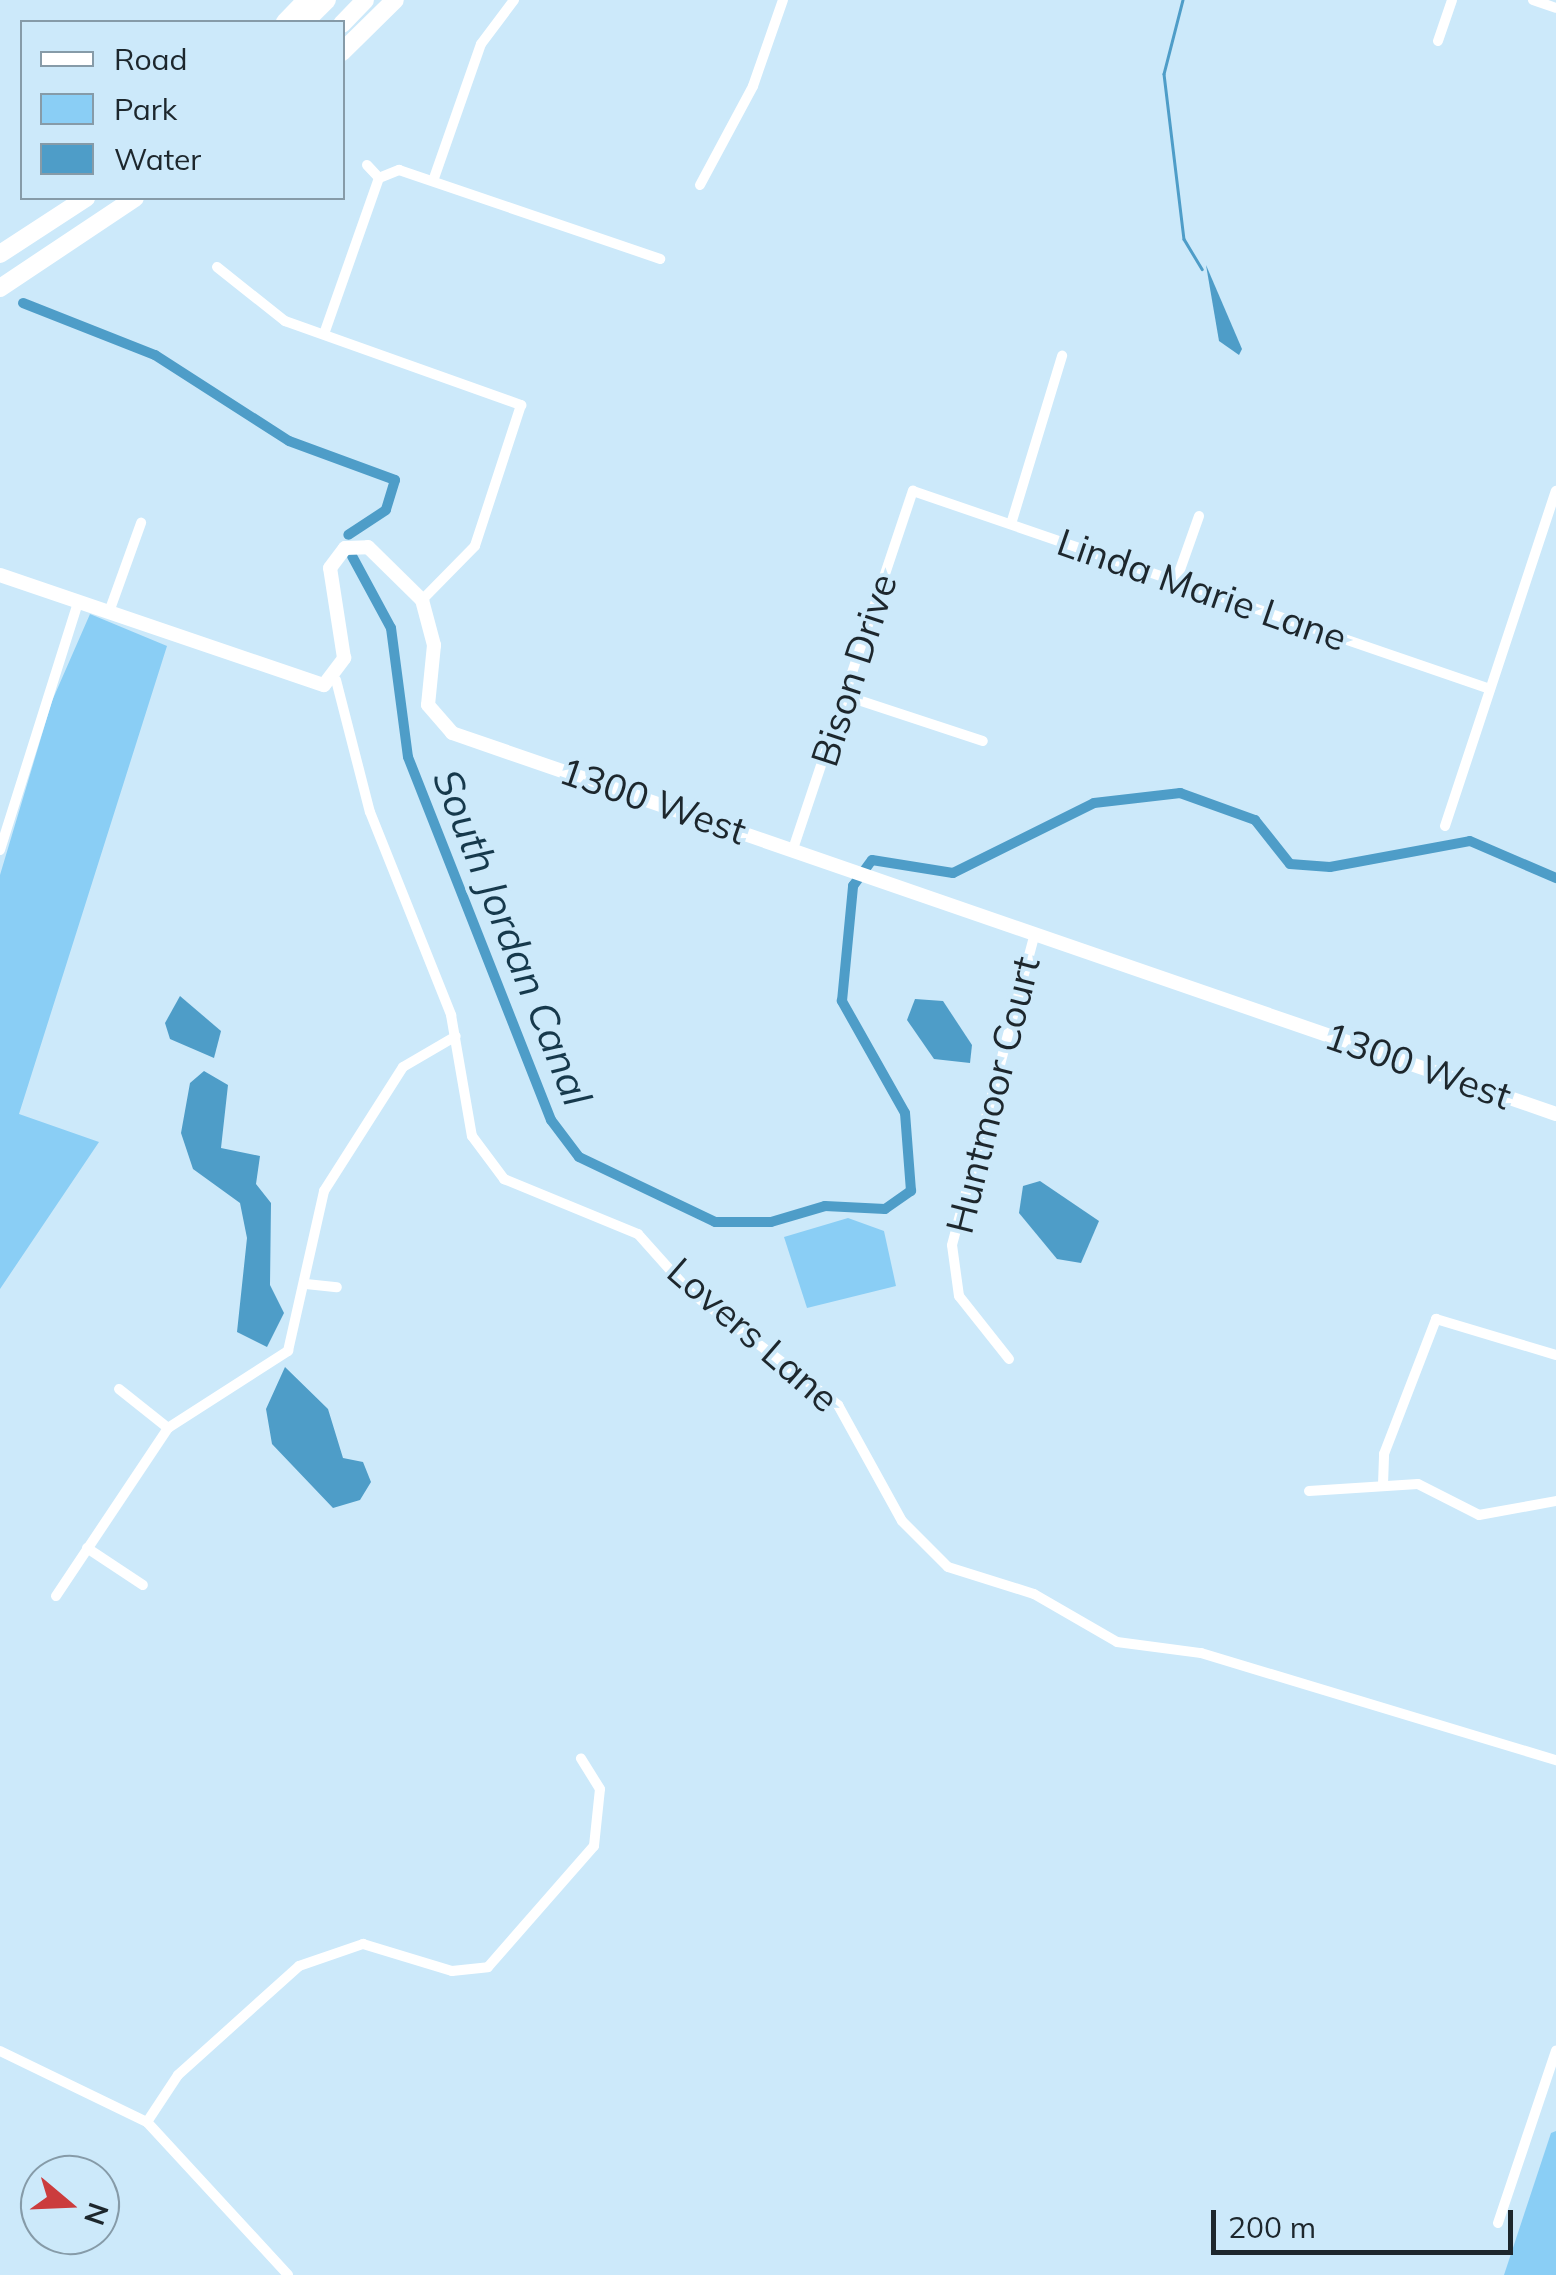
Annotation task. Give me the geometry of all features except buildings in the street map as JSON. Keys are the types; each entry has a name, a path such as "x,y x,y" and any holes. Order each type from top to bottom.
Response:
{"highway":[{"path":"288,20 306,0"},
{"path":"307,20 327,0"},
{"path":"345,21 365,0"},
{"path":"345,49 395,0"},
{"path":"0,254 83,200"},
{"path":"0,288 131,200"},
{"path":"60,249 144,200"}],"street":[{"path":"434,180 482,44 514,0"},
{"path":"700,185 753,86 783,0"},
{"path":"1438,41 1452,0"},
{"path":"1533,0 1556,8"},
{"path":"368,165 379,178"},
{"path":"324,334 379,178 399,170 660,259"},
{"path":"217,267 260,306 324,334 521,405 475,546 422,600"},
{"path":"1011,524 1062,356"},
{"name":"Linda Marie Lane","path":"913,490 1490,688"},
{"name":"Bison Drive","path":"793,849 913,490"},
{"path":"1444,826 1556,490"},
{"path":"1176,581 1199,516"},
{"path":"108,612 141,523"},
{"name":"1300 West","path":"336,680 344,658 329,575 341,550 381,553 422,600 434,645 428,706 444,728 1556,1114"},
{"path":"0,575 315,684 336,680"},
{"path":"0,850 78,602"},
{"name":"Lovers Lane","path":"336,680 370,812 456,1036 470,1127 486,1162 528,1194 638,1234 690,1292 838,1405 894,1509 948,1567 1034,1594 1117,1642 1201,1653 1556,1760"},
{"path":"846,696 983,741"},
{"name":"Huntmoor Court","path":"1009,1359 959,1296 952,1246 1034,934"},
{"path":"56,1596 168,1428 281,1359 302,1323 306,1284 329,1182 403,1067 456,1036"},
{"path":"306,1284 337,1287"},
{"path":"1383,1485 1384,1454 1436,1319 1556,1355"},
{"path":"118,1390 168,1428"},
{"path":"1309,1491 1383,1485 1428,1487 1478,1514 1556,1502"},
{"path":"87,1548 143,1585"},
{"path":"147,2122 178,2075 298,1966 363,1944 452,1972 488,1967 594,1846 600,1789 581,1759"},
{"path":"1498,2223 1554,2067 1556,2051"},
{"path":"0,2052 147,2122 288,2275"}],"green space":[{"path":"90,614 167,646 19,1114 99,1142 0,1289 0,875 52,701"},
{"path":"848,1218 884,1231 896,1286 807,1308 784,1237"},
{"path":"1556,2131 1556,2275 1504,2275 1551,2133"}],"water":[{"path":"1206,265 1242,349 1239,355 1219,341"},
{"path":"180,996 221,1031 214,1058 170,1039 165,1023"},
{"path":"915,999 943,1001 972,1045 970,1063 934,1059 907,1020"},
{"path":"204,1071 228,1085 221,1148 260,1156 256,1184 271,1203 270,1285 284,1313 267,1347 237,1332 247,1238 240,1203 193,1169 181,1133 190,1083"},
{"path":"1040,1181 1099,1221 1081,1263 1057,1259 1019,1213 1023,1186"},
{"path":"285,1367 328,1409 343,1458 363,1462 371,1482 360,1500 333,1508 272,1444 266,1409"}],"waterway":[{"path":"1183,0 1164,74 1184,239 1202,269"},
{"name":"South Jordan Canal","path":"23,303 155,355 289,441 395,480 386,510 348,535"},
{"name":"South Jordan Canal","path":"352,556 391,628 408,757 551,1120 579,1157 715,1222 771,1222 825,1206 885,1209 911,1191 905,1113 842,1001 853,886 872,860 953,873 1094,803 1180,793 1255,820 1290,864 1330,867 1470,841 1556,878"}]}
